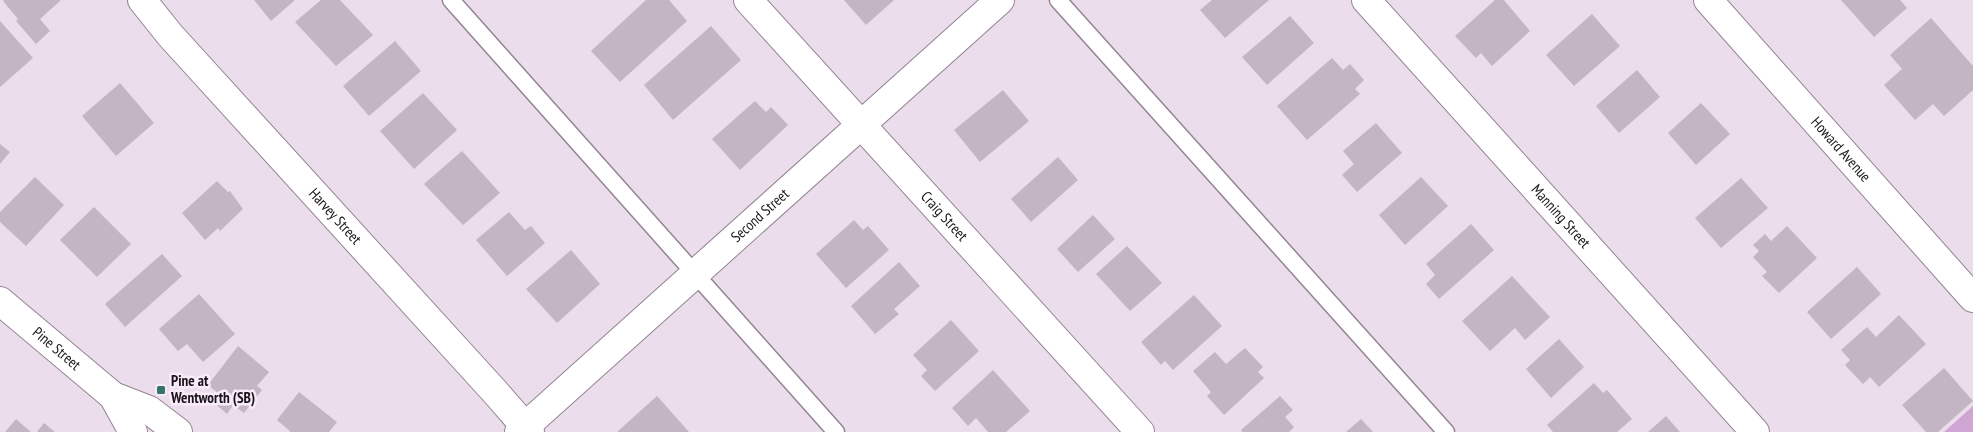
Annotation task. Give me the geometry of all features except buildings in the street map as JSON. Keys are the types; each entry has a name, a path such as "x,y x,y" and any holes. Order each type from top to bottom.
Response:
{"street":[{"name":"Harvey Street","path":"142,0 170,35 525,430"},
{"name":"Craig Street","path":"748,0 1140,432"},
{"name":"Second Street","path":"525,430 695,273 1000,0"},
{"name":"Manning Street","path":"1366,0 1755,432"},
{"name":"Howard Avenue","path":"1708,0 1973,298"},
{"name":"Pine Street","path":"0,301 113,396 148,410 178,432"},
{"name":"Pine Street","path":"113,396 133,432"}],"lane":[{"path":"451,0 836,432"},
{"path":"1058,0 1446,432"}],"shaded area":[{"path":"1973,406 1973,432 1944,432"}],"place":[{"name":"Pine at Wentworth (SB)","path":"161,390"}]}
